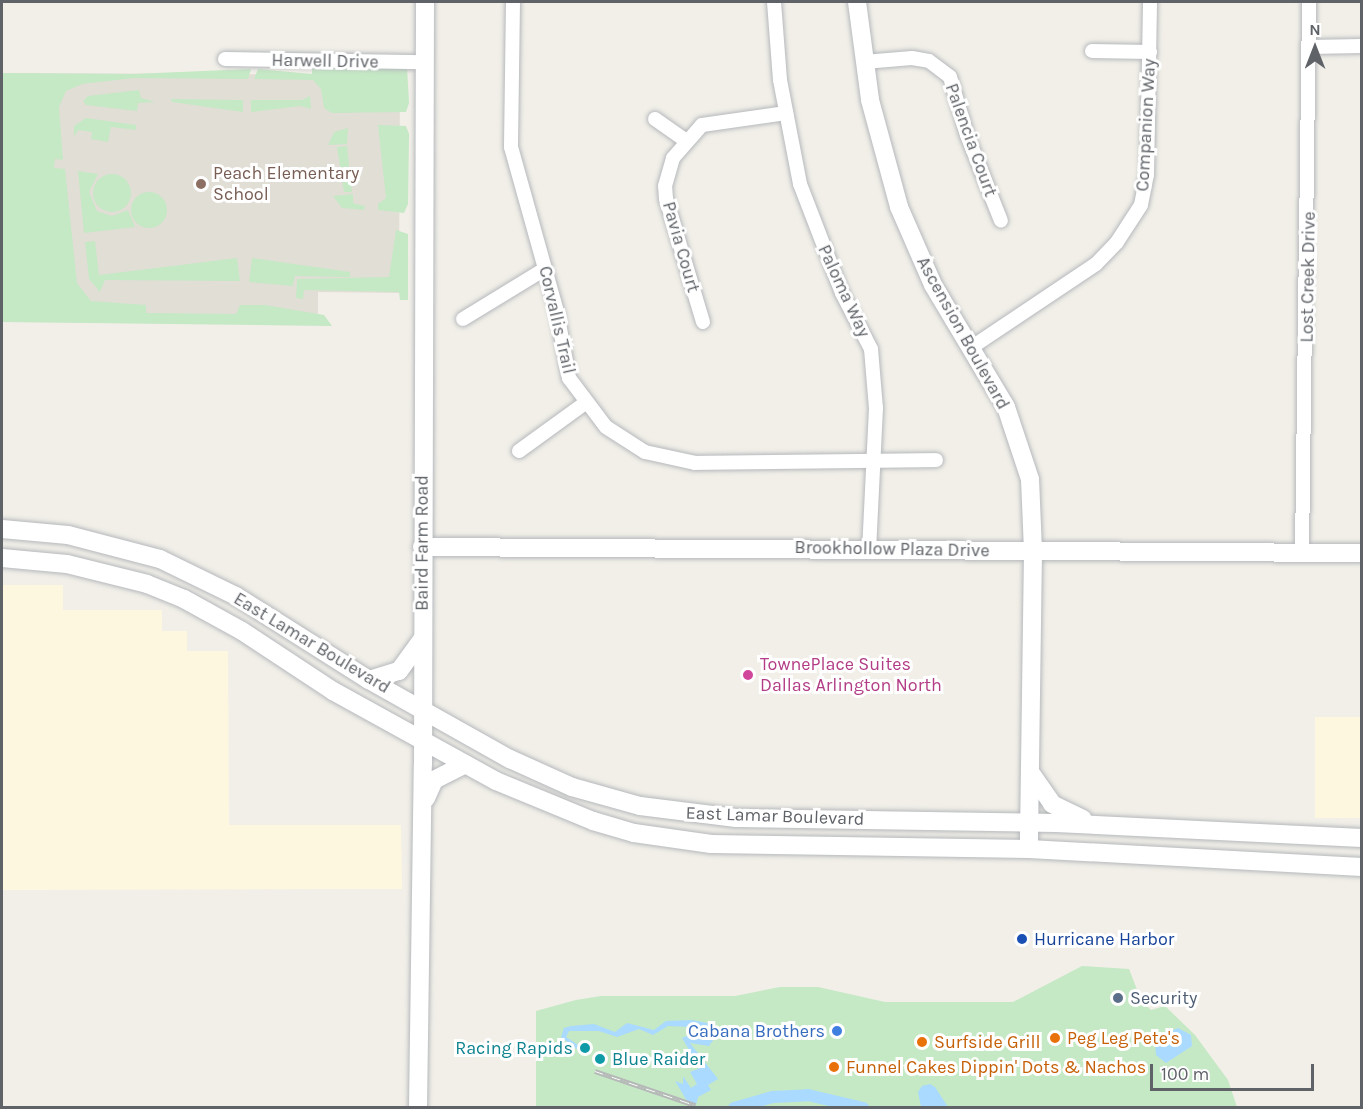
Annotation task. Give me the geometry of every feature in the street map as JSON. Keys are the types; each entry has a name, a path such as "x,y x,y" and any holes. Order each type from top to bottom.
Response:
{"main road":[{"name":"Baird Farm Road","path":"418,1107 423,809 425,2"},
{"name":"Ascension Boulevard","path":"857,2 864,62 885,164 899,207 933,285 1006,407 1024,454 1030,479 1033,551 1029,849"},
{"name":"East Lamar Boulevard","path":"2,529 68,535 160,559 236,596 369,680 423,708 510,759 572,787 640,806 713,817 1029,822 1362,838"},
{"name":"Brookhollow Plaza Drive","path":"422,548 869,549 1362,554"},
{"name":"East Lamar Boulevard","path":"2,558 67,564 147,584 242,631 333,691 513,790 593,821 669,839 711,844 1029,849 1362,867"},
{"path":"147,584 160,559"},
{"path":"369,680 399,671 423,637"},
{"path":"423,809 434,780 465,764"},
{"path":"1030,772 1052,804 1068,815 1108,825"},
{"path":"711,844 713,817"}],"street":[{"name":"Corvallis Trail","path":"513,2 511,147 545,269 569,378 585,403 624,441 668,459 873,462 936,460"},
{"name":"Paloma Way","path":"774,2 776,50 800,184 819,236 871,350 875,375 869,549"},
{"name":"Companion Way","path":"972,347 1096,264 1131,223 1141,205 1147,175 1150,2"},
{"name":"Lost Creek Drive","path":"1302,553 1309,2"},
{"path":"1309,47 1362,46"},
{"path":"1092,51 1150,52"},
{"name":"Palencia Court","path":"864,62 912,58 929,61 950,77 967,135 1001,221"},
{"name":"Harwell Drive","path":"225,59 425,62"},
{"name":"Pavia Court","path":"703,322 666,199 668,173 685,140 702,125 713,121 786,113"},
{"path":"655,119 685,140"},
{"path":"463,319 545,269"},
{"path":"519,451 585,403"}],"shaded area":[{"name":"Peach Elementary School","path":"2,73 400,75 399,293 318,292 318,323 2,322"},
{"path":"2,585 63,585 63,610 162,610 162,631 187,631 187,651 228,651 229,825 401,825 402,889 2,890"},
{"path":"1315,717 1361,717 1361,818 1315,818"}],"green space":[{"path":"312,65 407,67 409,103 406,112 332,113 324,108 321,89 313,80 254,79 258,69 312,74"},
{"path":"251,69 248,79 134,78 82,84 66,91 59,107 63,160 55,159 54,168 65,169 77,283 91,301 146,305 146,313 236,314 240,305 265,305 324,315 332,326 2,322 2,73 133,74"},
{"path":"139,90 141,98 155,102 138,103 137,111 86,105 83,101 88,96"},
{"path":"310,96 311,109 300,106 251,112 251,100 302,100"},
{"path":"171,99 243,100 243,112 172,102"},
{"path":"86,118 136,125 136,130 111,127 108,142 91,139 92,132 78,130 74,137 74,126"},
{"path":"378,125 406,126 409,134 408,204 404,213 378,210 378,204 386,198"},
{"path":"348,128 347,144 328,145 334,132"},
{"path":"347,146 352,192 344,192 337,147"},
{"path":"78,171 98,174 89,192 97,211 112,216 128,210 135,227 84,233"},
{"path":"112,174 119,175 125,180 130,186 130,200 125,206 119,211 112,212 105,211 99,206 94,200 93,193 94,186 99,180 105,175"},
{"path":"149,192 162,197 167,210 162,223 149,228 136,223 131,210 136,197"},
{"path":"353,194 353,203 365,206 364,210 342,208 333,196"},
{"path":"396,230 408,234 408,300 400,300 399,292 304,290 303,299 296,298 297,279 389,277"},
{"path":"95,241 99,275 237,258 240,281 105,280 100,292 89,279 85,242"},
{"path":"252,258 350,272 350,277 295,276 293,286 249,282"},
{"path":"1082,966 1129,969 1141,1000 1151,1010 1165,1006 1195,1035 1228,1080 1237,1107 536,1108 536,1011 576,1000 601,996 735,996 780,987 818,987 885,1002 1013,1002"}],"water":[{"path":"692,1020 712,1024 718,1033 709,1046 690,1043 718,1079 708,1085 711,1090 698,1097 696,1105 687,1101 675,1081 683,1084 683,1076 691,1088 697,1084 690,1072 700,1068 682,1038 689,1035 709,1040 713,1034 710,1028 668,1026 653,1035 639,1029 617,1037 599,1031 569,1031 566,1037 578,1045 578,1050 561,1037 564,1028 571,1026 594,1024 615,1032 627,1023 654,1030 666,1021"},
{"path":"1178,1028 1191,1035 1192,1046 1166,1063 1156,1055 1155,1043 1162,1035"},
{"path":"930,1084 935,1087 948,1107 921,1107 918,1092 922,1086"}],"waterway":[{"path":"734,1108 773,1097 808,1095 863,1108"}],"railway":[{"path":"595,1071 695,1105"}],"place":[{"name":"Peach Elementary School","path":"201,184"},
{"name":"TownePlace Suites Dallas Arlington North","path":"748,675"},
{"name":"Hurricane Harbor","path":"1022,939"},
{"name":"Security","path":"1118,998"},
{"name":"Cabana Brothers","path":"837,1031"},
{"name":"Peg Leg Pete's","path":"1055,1038"},
{"name":"Surfside Grill","path":"922,1042"},
{"name":"Racing Rapids","path":"585,1048"},
{"name":"Blue Raider","path":"600,1059"},
{"name":"Funnel Cakes Dippin' Dots & Nachos","path":"834,1067"}]}
